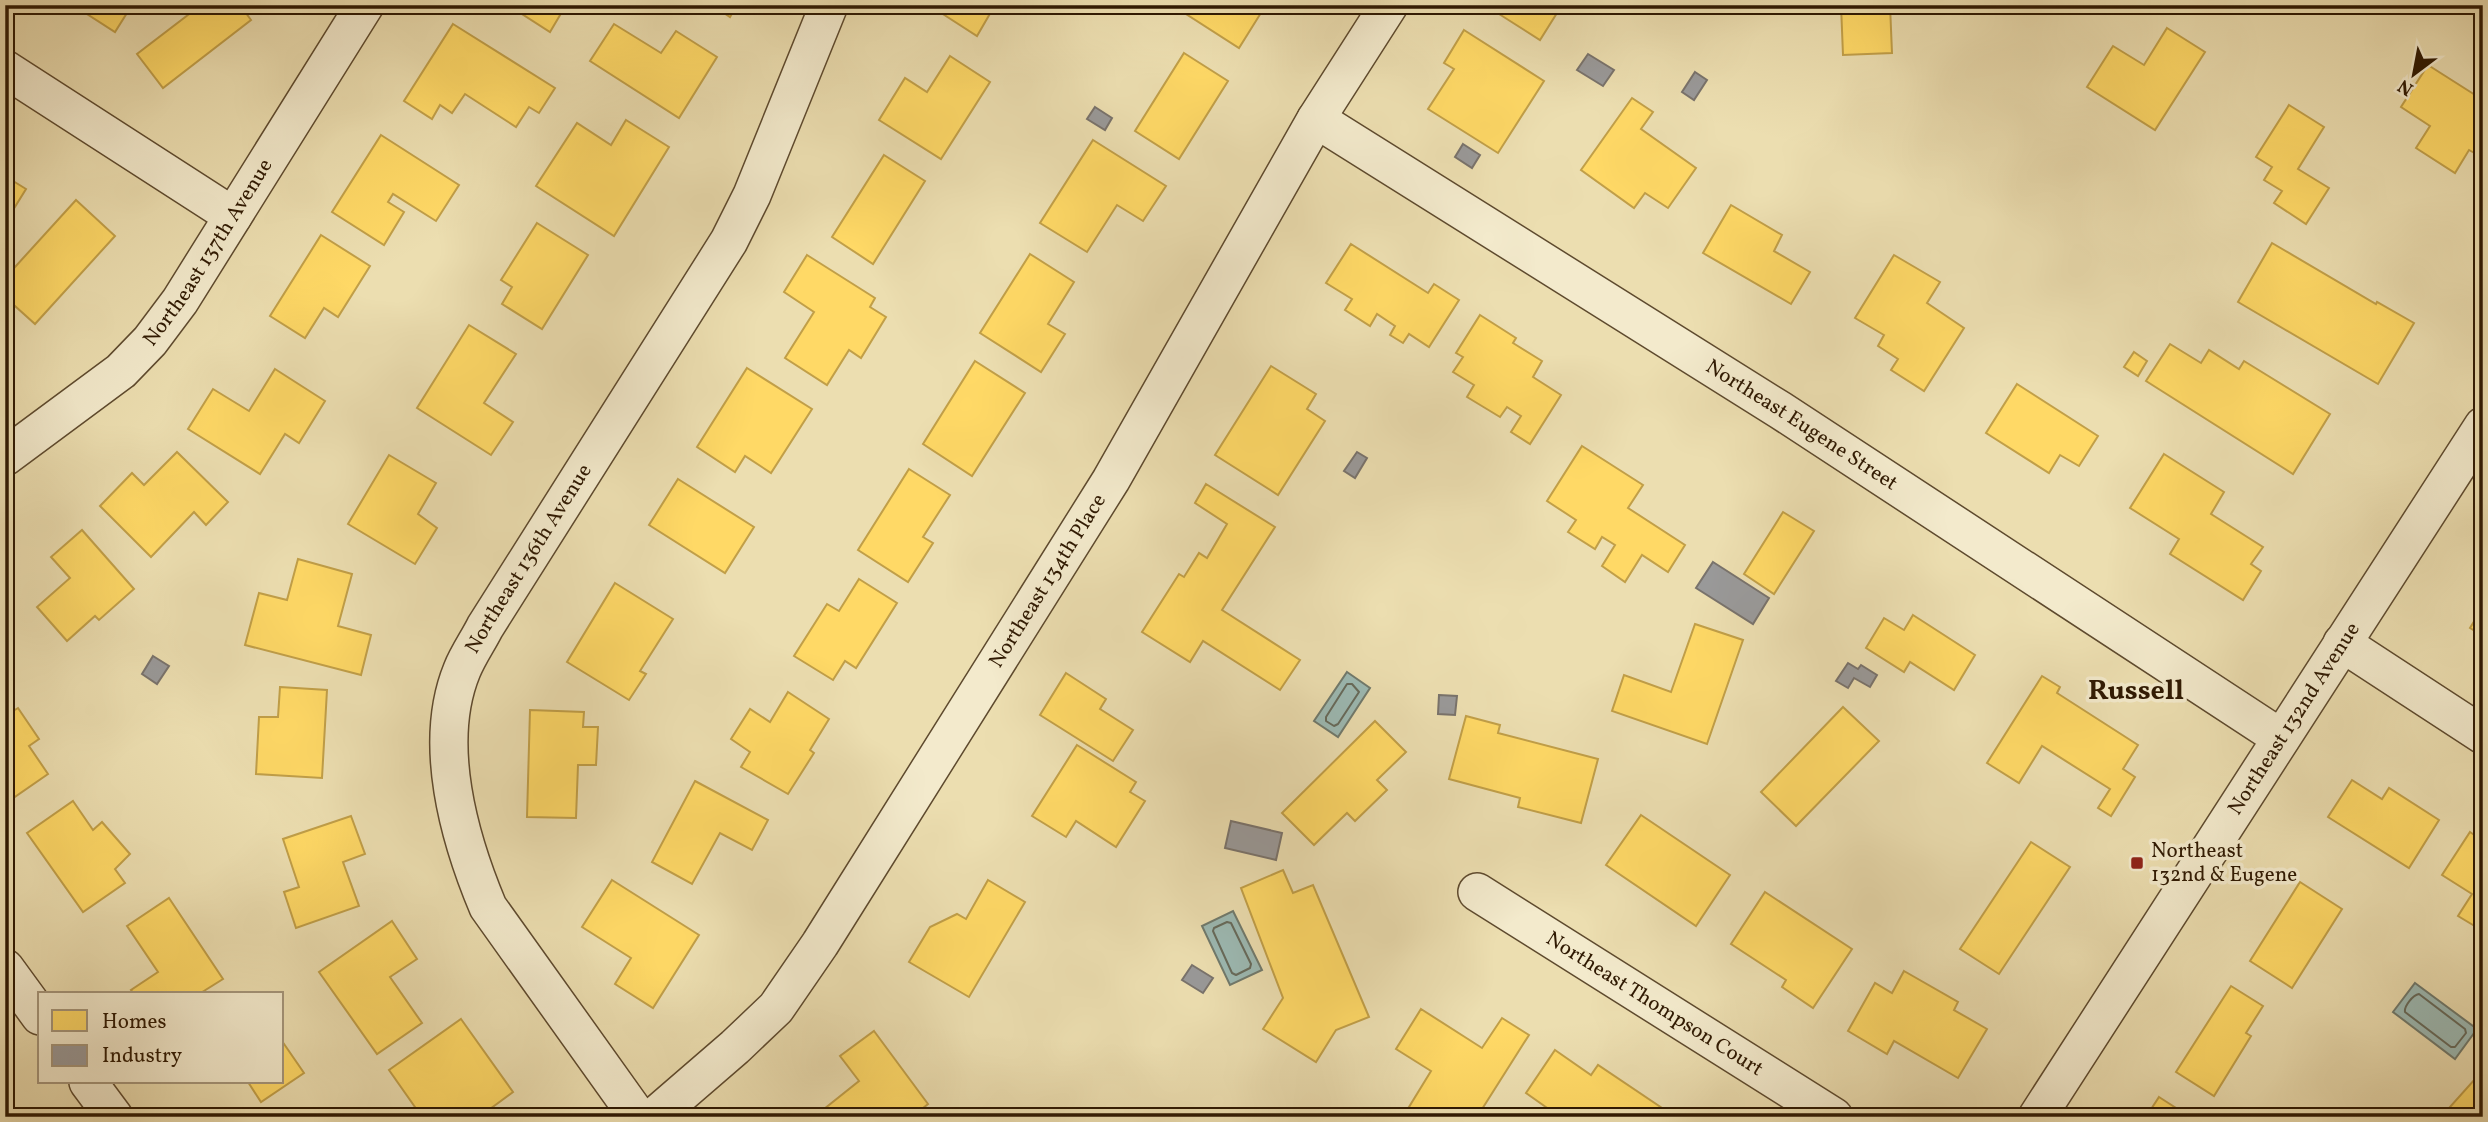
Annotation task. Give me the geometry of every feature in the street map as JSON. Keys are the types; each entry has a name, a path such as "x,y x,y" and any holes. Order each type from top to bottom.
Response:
{"street":[{"name":"Northeast 137th Avenue","path":"5,457 104,385 150,341 180,301 365,5"},
{"name":"Northeast 136th Avenue","path":"638,1117 488,907 472,867 457,812 450,762 450,716 462,670 485,627 729,241 752,195 830,5"},
{"name":"Northeast 134th Place","path":"654,1117 776,1008 820,944 1111,480 1316,119 1389,5"},
{"path":"5,69 233,216"},
{"name":"Northeast Eugene Street","path":"1316,119 1780,410 2281,738"},
{"name":"Northeast 132nd Avenue","path":"2037,1117 2483,426"},
{"path":"2342,643 2483,735"},
{"name":"Northeast Thompson Court","path":"1477,892 1834,1117"},
{"path":"5,968 38,1013"},
{"path":"89,1084 114,1117"}],"water":[{"path":"1347,672 1370,688 1338,737 1314,721"},
{"path":"1233,911 1262,970 1230,985 1202,926"},
{"path":"2415,983 2477,1029 2455,1059 2393,1012"}],"building: Homes":[{"path":"73,5 132,5 115,32"},
{"path":"201,5 240,5 251,20 163,88 137,54"},
{"path":"508,5 566,5 550,32"},
{"path":"712,5 737,5 730,17"},
{"path":"937,5 995,5 977,36 935,9"},
{"path":"1172,5 1272,5 1269,11 1264,8 1239,48"},
{"path":"1562,5 1540,40 1488,7"},
{"path":"1841,5 1890,5 1892,53 1843,55"},
{"path":"453,24 555,88 539,113 529,107 516,127 465,94 452,113 440,105 432,119 404,101"},
{"path":"614,24 661,53 676,31 717,57 679,118 590,61"},
{"path":"2167,28 2205,52 2155,130 2087,87 2113,46 2144,65"},
{"path":"1464,30 1544,81 1498,153 1428,109 1454,69 1444,63"},
{"path":"1184,53 1228,81 1179,159 1135,131"},
{"path":"950,56 990,82 941,159 879,120 905,78 927,92"},
{"path":"2428,65 2483,100 2483,147 2478,155 2469,150 2455,173 2416,148 2430,126 2401,107"},
{"path":"1632,98 1653,112 1641,129 1696,168 1668,208 1645,193 1634,208 1581,170"},
{"path":"2289,105 2324,127 2298,169 2329,188 2306,224 2274,203 2282,191 2264,180 2272,167 2256,157"},
{"path":"626,120 669,147 614,236 536,186 577,123 611,145"},
{"path":"381,135 459,185 436,221 393,194 388,202 404,212 384,245 332,212"},
{"path":"1093,140 1166,186 1143,221 1117,205 1087,252 1040,223"},
{"path":"884,155 925,181 873,264 832,237"},
{"path":"5,176 26,189 5,223"},
{"path":"76,200 115,236 35,324 5,297 5,278"},
{"path":"1731,205 1782,235 1774,251 1810,272 1791,304 1703,253"},
{"path":"537,223 588,255 542,329 502,304 512,287 501,280"},
{"path":"321,235 370,266 338,317 324,308 305,338 270,316"},
{"path":"2272,243 2414,323 2378,384 2238,302"},
{"path":"1351,244 1428,293 1434,284 1459,300 1429,347 1409,334 1403,343 1390,335 1395,326 1377,314 1370,326 1345,310 1352,299 1326,283"},
{"path":"1030,254 1074,282 1048,324 1065,334 1041,372 980,333"},
{"path":"807,255 875,298 870,307 886,317 861,358 849,350 827,385 785,358 814,312 784,292"},
{"path":"1894,255 1940,282 1927,303 1964,328 1924,391 1891,370 1898,359 1878,346 1884,335 1855,318"},
{"path":"1480,315 1516,338 1513,343 1542,361 1533,377 1561,395 1530,444 1511,432 1521,416 1507,407 1500,417 1467,397 1474,385 1453,372 1463,357 1456,353"},
{"path":"469,325 516,354 484,403 513,422 491,455 417,408"},
{"path":"2170,344 2201,363 2209,350 2239,369 2244,361 2330,414 2293,474 2146,381"},
{"path":"2134,352 2147,361 2138,376 2124,367"},
{"path":"975,361 1025,393 972,476 923,444"},
{"path":"1271,366 1316,394 1307,409 1325,421 1278,495 1215,455"},
{"path":"747,368 812,409 771,473 745,456 735,472 697,447"},
{"path":"275,369 325,401 299,443 285,434 260,474 188,429 213,389 249,411"},
{"path":"2017,384 2098,436 2079,466 2060,455 2049,473 1986,433"},
{"path":"1582,446 1643,485 1628,508 1685,545 1668,572 1642,555 1625,582 1602,566 1615,545 1602,537 1595,549 1568,532 1576,520 1547,501"},
{"path":"177,452 228,502 206,525 194,512 151,557 100,506 132,473 144,485"},
{"path":"2164,454 2224,492 2211,514 2263,547 2251,564 2261,571 2243,600 2170,554 2179,539 2130,508"},
{"path":"389,455 436,483 418,514 437,528 415,564 348,524"},
{"path":"909,469 950,495 923,537 933,543 908,582 858,550"},
{"path":"678,479 754,527 725,573 649,525"},
{"path":"1206,484 1275,527 1222,610 1300,660 1280,690 1203,641 1190,662 1142,632 1179,574 1184,577 1199,553 1207,558 1227,524 1195,503"},
{"path":"1783,512 1814,531 1774,594 1744,574"},
{"path":"82,530 134,589 99,620 95,616 67,641 37,607 70,578 51,557"},
{"path":"298,559 352,574 338,626 371,635 361,675 245,645 259,593 287,600"},
{"path":"859,579 897,603 856,668 845,661 833,680 794,656 827,604 839,611"},
{"path":"615,583 673,619 640,671 646,674 629,700 567,662"},
{"path":"2483,607 2483,636 2470,628"},
{"path":"1913,615 1975,655 1954,690 1910,662 1904,672 1866,648 1884,618 1904,630"},
{"path":"1695,624 1743,640 1707,744 1612,711 1624,675 1671,692"},
{"path":"1066,673 1106,699 1100,709 1133,730 1113,761 1040,715"},
{"path":"2042,676 2060,687 2057,693 2138,745 2123,769 2135,777 2111,816 2098,808 2110,789 2042,746 2019,783 1987,763"},
{"path":"280,687 327,690 322,778 256,774 259,717 278,717"},
{"path":"788,692 829,719 810,750 814,753 788,794 741,767 750,752 731,739 750,709 770,722"},
{"path":"1843,707 1879,741 1796,826 1761,792"},
{"path":"18,708 39,739 29,746 48,774 6,803 5,716"},
{"path":"530,710 584,712 583,727 598,727 596,765 578,765 576,818 527,817"},
{"path":"1466,716 1500,725 1498,733 1598,759 1581,823 1518,807 1520,798 1449,779"},
{"path":"1375,721 1406,752 1377,780 1387,790 1355,821 1347,813 1314,845 1282,813"},
{"path":"1077,745 1136,782 1130,792 1145,801 1116,847 1076,821 1066,837 1032,816"},
{"path":"2352,780 2382,799 2389,788 2439,820 2409,868 2328,817"},
{"path":"695,781 768,820 752,850 720,833 692,884 652,862"},
{"path":"73,801 93,830 102,822 130,854 115,869 125,883 83,912 27,833"},
{"path":"1641,815 1730,875 1696,926 1606,865"},
{"path":"351,816 365,854 343,862 359,906 296,928 284,892 299,887 283,839"},
{"path":"2470,832 2483,841 2483,931 2458,916 2472,894 2442,875"},
{"path":"2031,842 2070,867 1999,974 1960,949"},
{"path":"1283,870 1293,893 1313,885 1369,1017 1336,1030 1316,1062 1263,1029 1283,998 1241,888"},
{"path":"612,880 699,935 653,1008 615,984 631,958 582,927"},
{"path":"988,880 1025,902 969,997 909,962 930,927 957,914 966,919"},
{"path":"2300,882 2342,909 2292,988 2250,961"},
{"path":"1765,892 1852,949 1813,1008 1782,987 1786,980 1731,944"},
{"path":"169,898 223,979 202,992 132,992 131,990 158,972 127,926"},
{"path":"392,921 417,959 390,977 422,1023 377,1054 319,972"},
{"path":"1904,971 1958,1002 1954,1010 1987,1029 1958,1078 1894,1041 1887,1054 1848,1031 1875,983 1892,993"},
{"path":"2231,986 2263,1006 2246,1033 2251,1036 2214,1096 2176,1072"},
{"path":"1421,1009 1482,1048 1502,1018 1529,1035 1477,1117 1425,1117 1409,1107 1431,1071 1396,1049"},
{"path":"461,1019 513,1092 479,1117 422,1117 389,1070"},
{"path":"874,1031 928,1104 912,1117 814,1117 859,1081 840,1056"},
{"path":"284,1044 304,1073 261,1102 249,1084 284,1084"},
{"path":"1555,1050 1591,1075 1598,1065 1665,1110 1660,1117 1560,1117 1526,1093"},
{"path":"2483,1070 2483,1117 2441,1117"},
{"path":"2159,1097 2190,1117 2146,1117"}],"building: Industry":[{"path":"1588,54 1614,70 1603,86 1577,70"},
{"path":"1695,72 1707,80 1694,100 1682,92"},
{"path":"1095,107 1112,118 1105,130 1087,119"},
{"path":"1463,144 1480,155 1472,168 1455,157"},
{"path":"1357,452 1367,458 1355,478 1344,471"},
{"path":"1713,562 1769,598 1753,624 1696,588"},
{"path":"153,656 169,666 157,684 142,674"},
{"path":"1848,663 1858,669 1861,665 1877,675 1870,687 1854,678 1848,688 1836,681"},
{"path":"1439,695 1457,696 1455,715 1438,714"},
{"path":"1231,821 1282,833 1276,860 1225,848"},
{"path":"1192,965 1213,978 1203,993 1182,980"}],"place":[{"name":"Northeast 132nd & Eugene","path":"2137,863"}],"district":[{"name":"Russell","path":"2136,691"}]}
